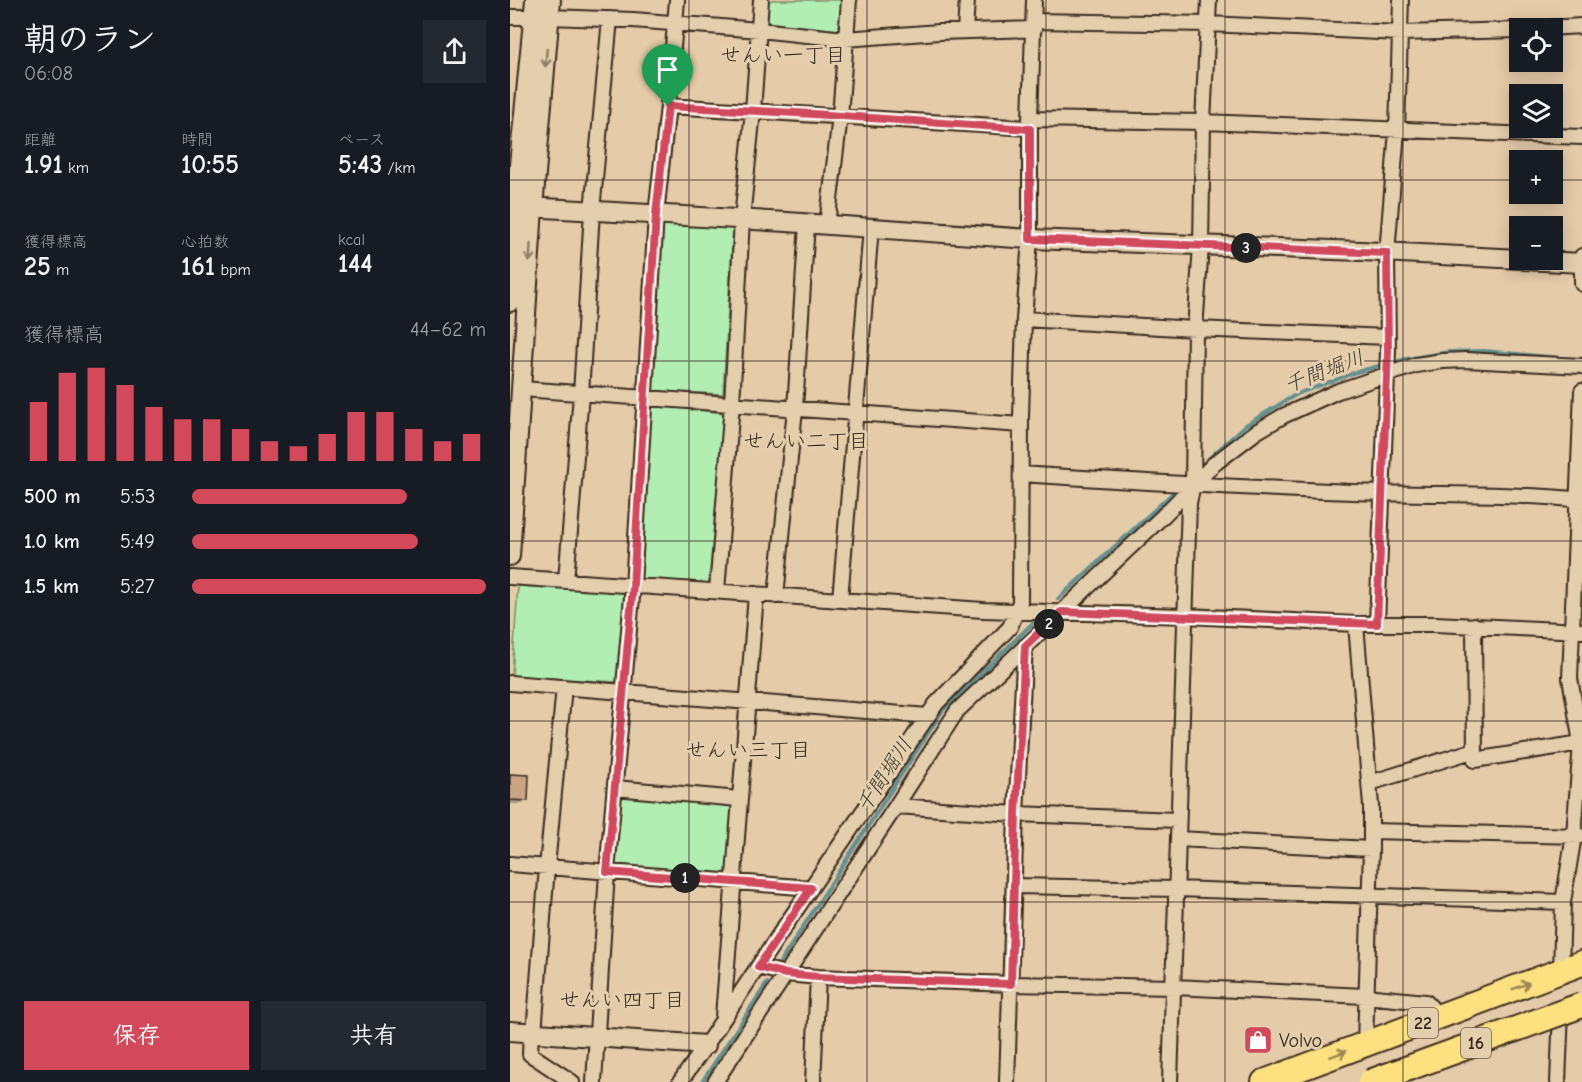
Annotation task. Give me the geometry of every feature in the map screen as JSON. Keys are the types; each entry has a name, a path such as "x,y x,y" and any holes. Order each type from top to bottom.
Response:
{"highway":[{"name":"22","path":"1264,1082 1571,967"},
{"name":"16","path":"1363,1081 1575,1006"}],"street":[{"path":"594,1082 607,872 633,586 656,214 677,0"},
{"path":"717,591 732,404 742,219 761,0"},
{"path":"828,225 840,116 849,0"},
{"path":"965,31 967,0"},
{"path":"680,1082 936,704 1010,627 1020,602 1021,424 1024,319 1030,239 1030,124 1034,0"},
{"path":"1170,1082 1189,504 1193,485 1195,329 1201,246 1203,122 1209,0"},
{"path":"1377,624 1388,344 1387,253 1397,130 1401,0"},
{"path":"510,17 542,9 610,19 845,39 1034,25 1208,24 1400,33 1509,30"},
{"path":"510,302 542,9"},
{"path":"566,581 581,394 592,211 610,19"},
{"path":"1563,27 1582,26"},
{"path":"668,106 1030,124 1203,122 1582,137"},
{"path":"520,207 807,223 1030,239 1509,258"},
{"path":"510,556 522,389 520,207"},
{"path":"776,596 795,409 807,223"},
{"path":"840,600 871,228"},
{"path":"1582,256 1582,284"},
{"path":"1563,262 1582,263"},
{"path":"1024,319 1388,344"},
{"path":"715,1082 957,711 1163,516 1214,464 1256,432 1282,416 1387,372 1443,361 1466,360 1582,366"},
{"path":"522,389 1021,424"},
{"path":"1571,967 1563,902 1578,836 1581,743 1570,678 1577,630 1582,391"},
{"path":"1021,474 1193,485 1580,500"},
{"path":"510,577 983,610 1577,630"},
{"path":"723,1020 756,594"},
{"path":"1356,624 1370,783 1371,849 1365,1044"},
{"path":"1474,625 1474,760 1581,743"},
{"path":"1007,1082 1016,814 1025,646"},
{"path":"510,683 928,716"},
{"path":"564,687 530,1054 572,1082"},
{"path":"1370,783 1474,750"},
{"path":"615,788 740,799"},
{"path":"896,806 1016,814 1178,820"},
{"path":"1371,831 1578,836"},
{"path":"1178,839 1371,849"},
{"path":"510,864 811,888"},
{"path":"1014,886 1563,902"},
{"path":"758,967 786,974 818,977 1174,987 1365,996 1426,1002 1440,1017"},
{"path":"813,1082 818,977"},
{"path":"1558,1082 1575,1006"},
{"path":"510,1031 706,1045"}],"green space":[{"path":"767,0 842,0 839,30 765,22"},
{"path":"664,215 733,227 723,394 652,391"},
{"path":"652,405 724,413 709,583 640,579"},
{"path":"518,586 624,592 617,682 512,676"},
{"path":"622,795 733,804 727,877 613,868"}],"building":[{"path":"510,774 529,775 528,801 510,800"}],"waterway":[{"name":"千間堀川","path":"1203,464 1246,425 1297,394 1356,372 1406,359 1449,352 1485,351 1560,358"},
{"name":"千間堀川","path":"1058,599 1176,490"},
{"name":"千間堀川","path":"779,964 943,710 1036,620"},
{"name":"千間堀川","path":"702,1082 767,983"}],"place":[{"name":"Volvo","path":"1258,1040"}],"district":[{"name":"せんい一丁目","path":"783,55"},
{"name":"せんい二丁目","path":"806,441"},
{"name":"せんい三丁目","path":"748,750"},
{"name":"せんい四丁目","path":"622,1000"}],"route":[{"path":"668,106 1030,129 1030,239 1387,253 1388,351 1377,624 1061,612 1025,646 1016,814 1011,984 818,977 786,974 758,967 811,888 607,872 625,692 656,214 668,106"}]}
